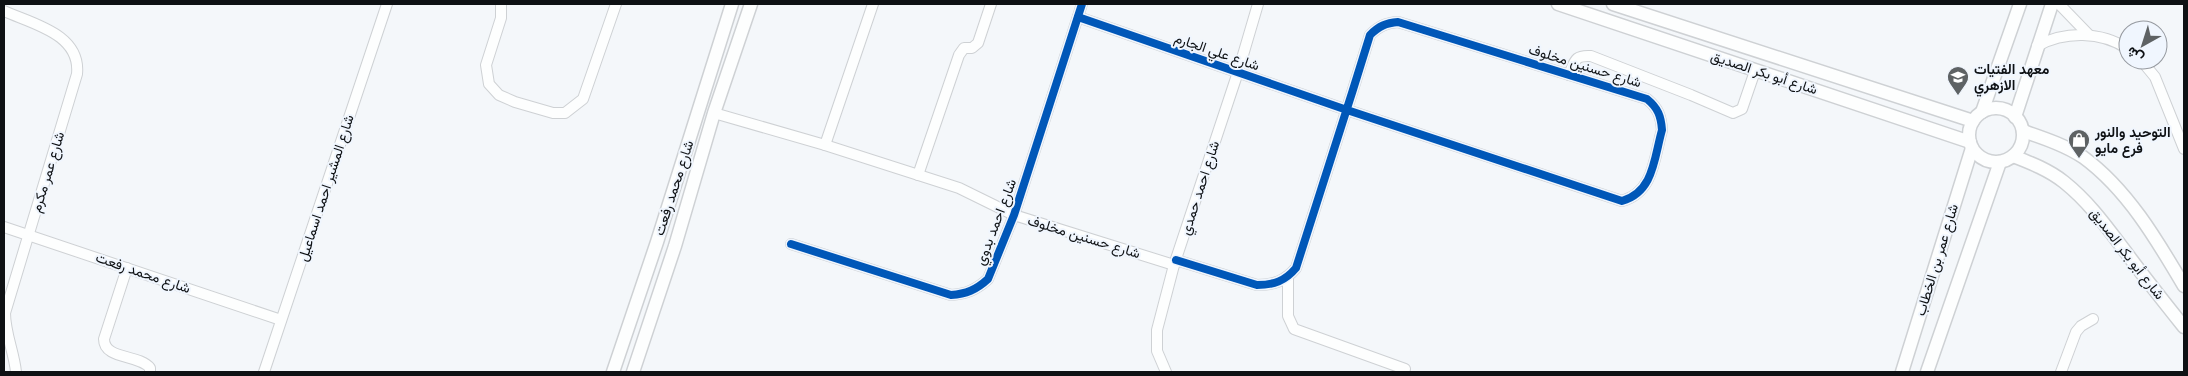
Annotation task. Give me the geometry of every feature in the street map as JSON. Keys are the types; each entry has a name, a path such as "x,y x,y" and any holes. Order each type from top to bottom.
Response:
{"street":[{"name":"شارع المشير احمد اسماعيل","path":"264,372 386,4"},
{"path":"501,4 501,18 486,65 489,84 499,95 515,102 553,113 565,113 583,99 616,4"},
{"name":"شارع محمد رفعت","path":"613,372 732,4"},
{"name":"شارع محمد رفعت","path":"633,372 676,246 714,113 751,4"},
{"path":"825,145 874,4"},
{"path":"918,175 959,55 964,48 972,48 978,43 991,4"},
{"name":"شارع احمد بدوي","path":"791,244 951,295 961,294 980,286 988,279 1014,215 1082,4"},
{"name":"شارع احمد حمدي","path":"1166,372 1158,352 1157,330 1175,263 1238,72 1258,4"},
{"name":"شارع أبو بكر الصديق","path":"1558,4 1755,71 1872,108 1971,145"},
{"name":"شارع أبو بكر الصديق","path":"1613,4 1977,116"},
{"path":"1977,116 1994,109 2002,109 2015,117 2023,131 2022,142 2013,156 2000,162 1985,160 1978,155 1971,145 1969,135 2020,4"},
{"path":"2015,117 2052,4"},
{"path":"2059,4 2088,34"},
{"name":"شارع عمر مكرم","path":"4,11 57,35 74,50 78,64 77,74 5,313 6,330 15,357 16,372"},
{"name":"شارع علي الجارم","path":"1078,17 1347,110"},
{"name":"شارع حسنين مخلوف","path":"714,113 825,145 966,191 1014,215 1175,263 1257,285 1279,282 1296,268 1370,35 1378,27 1388,22 1398,22 1647,99 1659,112 1662,130 1647,184 1641,192 1632,198 1622,201 1347,110"},
{"path":"2037,46 2048,40 2088,34 2118,43"},
{"path":"1569,75 1577,58 1582,55 1591,56 1691,94 1733,113 1742,108 1755,71"},
{"path":"2150,70 2155,77 2184,149"},
{"name":"شارع أبو بكر الصديق","path":"2023,131 2069,149 2082,157 2104,176 2129,203 2151,233 2184,286"},
{"name":"شارع عمر بن الخطاب","path":"1902,372 1971,145"},
{"name":"شارع أبو بكر الصديق","path":"2013,156 2041,167 2064,182 2080,196 2099,215 2184,327"},
{"name":"شارع عمر بن الخطاب","path":"1927,372 2000,162"},
{"name":"شارع محمد رفعت","path":"4,227 281,320"},
{"path":"656,242 666,247 676,246"},
{"path":"652,256 670,262"},
{"path":"128,268 104,339 104,344 105,348 110,352 146,363 150,368 150,372"},
{"path":"1288,276 1288,316 1294,329 1405,369"},
{"path":"2061,372 2076,332 2081,326 2093,319"}],"cycle path":[{"path":"791,244 951,295 971,291 984,283 988,279 1014,215 1082,4"},
{"path":"1078,17 1347,110 1622,201 1633,197 1647,182 1662,130 1660,116 1647,99 1398,22 1386,24 1370,35 1352,93 1343,123 1296,268 1279,281 1257,285 1176,260"}],"place":[{"name":"معهد الفتيات الازهري","path":"1958,96"},
{"name":"التوحيد والنور فرع مايو","path":"2079,159"}]}
